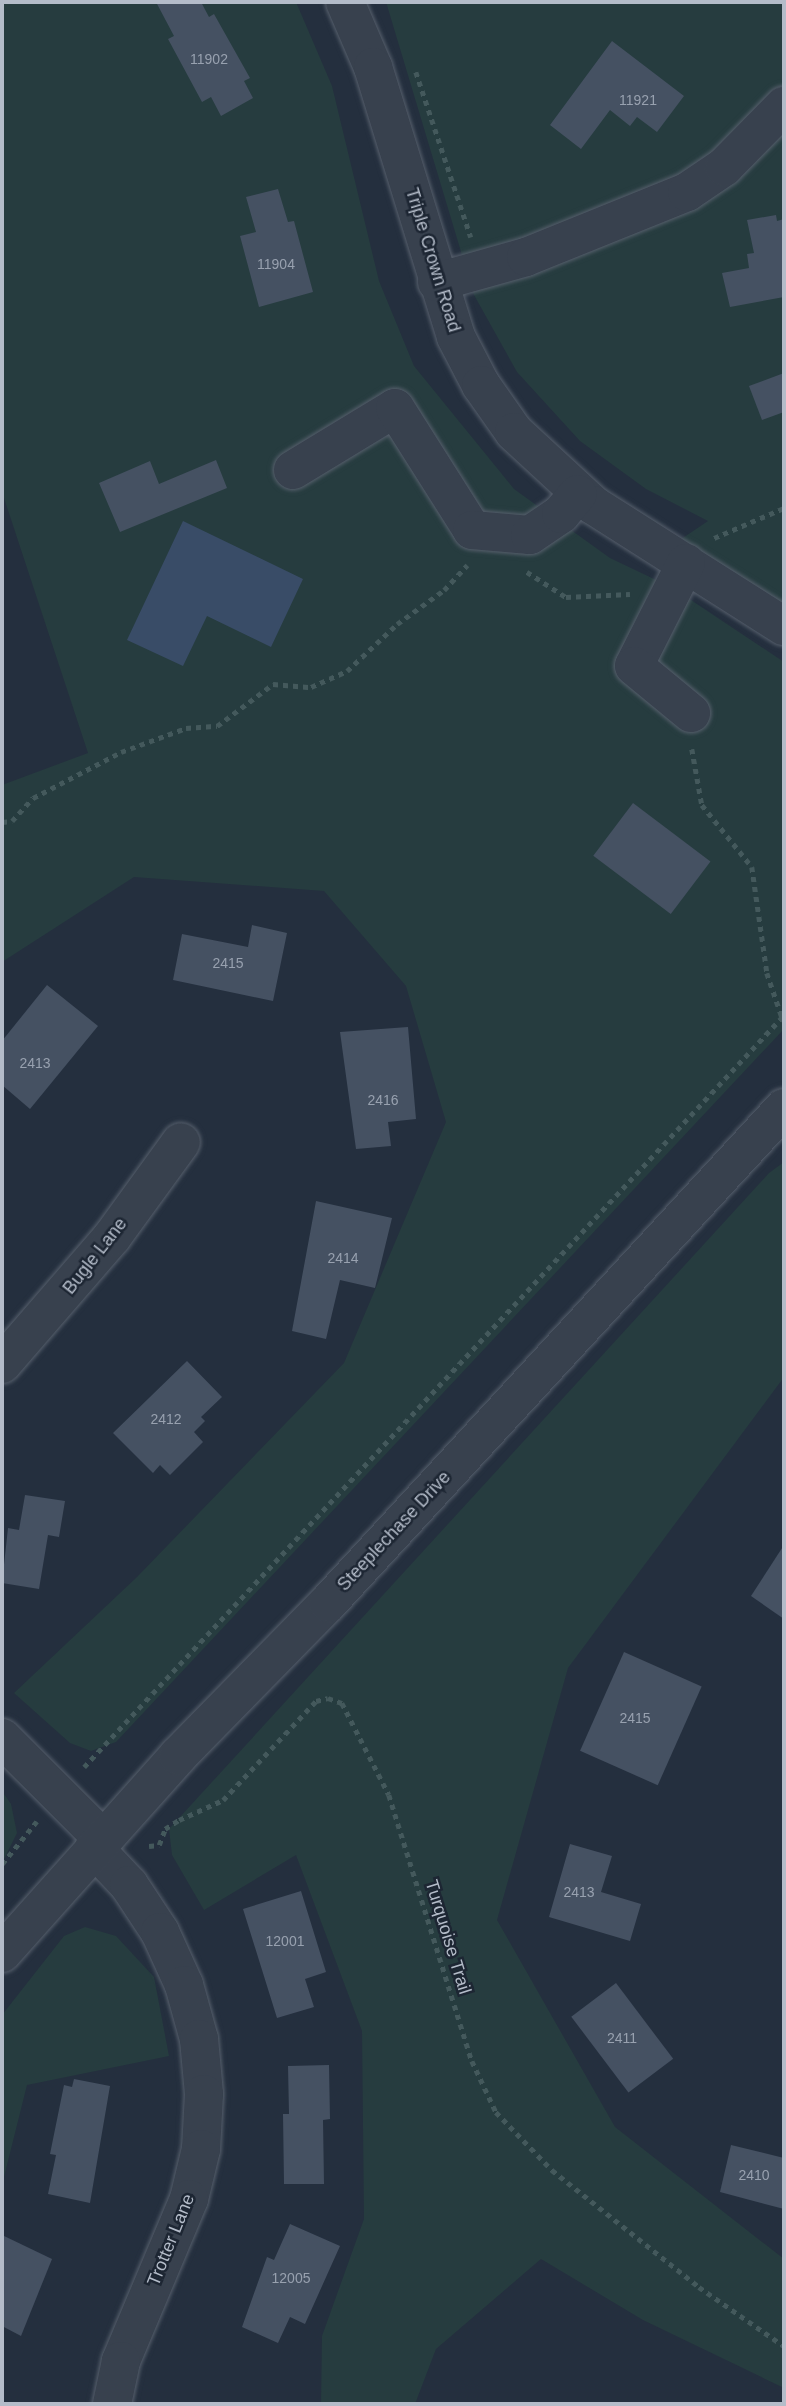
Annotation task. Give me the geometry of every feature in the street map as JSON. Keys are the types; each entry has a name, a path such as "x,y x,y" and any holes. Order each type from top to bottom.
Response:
{"street":[{"name":"Triple Crown Road","path":"345,2 373,67 456,337 481,385 514,432 579,494 784,626"},
{"path":"437,282 526,257 687,192 724,167 784,106"},
{"path":"293,470 395,408 472,530 530,535 561,514 579,494"},
{"path":"683,561 634,666 691,713"},
{"name":"Steeplechase Drive","path":"2,1953 105,1853 328,1603 784,1108"},
{"name":"Bugle Lane","path":"2,1364 112,1237 181,1142"},
{"path":"2,1738 58,1795 105,1853"},
{"name":"Trotter Lane","path":"105,1853 160,1932 184,1985 199,2039 204,2094 201,2149 190,2199 121,2361 112,2404"}],"path":[{"path":"683,561 711,540 784,508"},
{"path":"2,822 12,821 33,798 121,752 186,728 217,726 273,684 311,688 347,671 397,624 444,590 477,554"},
{"path":"523,569 566,597 637,593"},
{"path":"2,1864 58,1795 369,1456 783,1016 766,973 752,867 702,805 693,766 691,713"},
{"name":"Turquoise Trail","path":"105,1853 159,1845 165,1829 223,1800 316,1701 328,1698 342,1703 389,1794 472,2061 496,2112 552,2170 699,2287 784,2346"}],"green space":[{"path":"2,2 296,2 332,86 379,281 414,366 514,489 610,558 673,588 784,662 784,1029 116,1742 91,1751 70,1743 14,1693 137,1577 344,1363 446,1122 406,986 324,891 134,877 2,962 2,785 88,753 2,492"},
{"path":"386,2 784,2 784,626 665,550 708,521 646,489 580,441 517,372 474,295"},
{"path":"784,1162 784,1377 568,1668 497,1920 615,2127 784,2259 784,2388 643,2320 541,2259 436,2349 415,2404 321,2404 322,2336 364,2219 362,2031 296,1855 204,1910 172,1855 169,1829 769,1173"},
{"path":"2,1791 11,1804 17,1833 2,1863"},
{"path":"85,1927 116,1936 154,1977 169,2056 27,2085 2,2185 2,2015 64,1936"}],"water":[{"path":"183,521 303,579 271,647 207,616 183,666 127,640"}],"building":[{"path":"156,2 201,2 209,17 214,14 250,78 244,81 253,98 221,116 211,97 202,102 168,39 174,36"},
{"path":"612,41 684,96 657,132 637,117 630,126 610,110 581,149 550,125"},
{"path":"278,189 288,222 294,221 313,292 259,307 240,236 256,232 246,197"},
{"path":"776,215 777,221 784,219 784,297 730,307 722,273 749,268 747,254 754,253 747,220"},
{"path":"784,373 784,412 762,420 749,386"},
{"path":"216,460 227,488 120,532 99,483 150,461 159,484"},
{"path":"633,803 710,861 671,914 593,856"},
{"path":"252,925 287,933 273,1001 173,980 182,934 248,947"},
{"path":"47,985 98,1026 30,1109 2,1085 2,1041"},
{"path":"408,1027 416,1119 388,1122 391,1146 356,1149 340,1032"},
{"path":"316,1201 392,1218 375,1288 340,1280 326,1339 292,1331"},
{"path":"187,1361 222,1397 201,1417 205,1421 194,1432 203,1442 170,1475 160,1465 153,1473 113,1433"},
{"path":"25,1495 65,1501 59,1537 48,1535 39,1589 2,1583 8,1528 19,1530"},
{"path":"784,1545 784,1619 751,1596"},
{"path":"624,1652 702,1687 658,1785 580,1751"},
{"path":"570,1844 612,1856 601,1892 641,1904 630,1941 549,1917"},
{"path":"301,1891 326,1972 305,1979 314,2007 277,2018 243,1909"},
{"path":"616,1983 673,2059 628,2093 571,2017"},
{"path":"329,2065 330,2119 323,2120 324,2184 284,2184 283,2114 289,2114 288,2066"},
{"path":"74,2079 110,2086 90,2203 48,2194 56,2155 50,2154 64,2085 72,2087"},
{"path":"731,2145 784,2158 784,2209 720,2192"},
{"path":"290,2224 340,2246 305,2324 290,2317 278,2343 242,2327 267,2257 274,2260"},
{"path":"2,2235 52,2259 21,2336 2,2326"}]}
